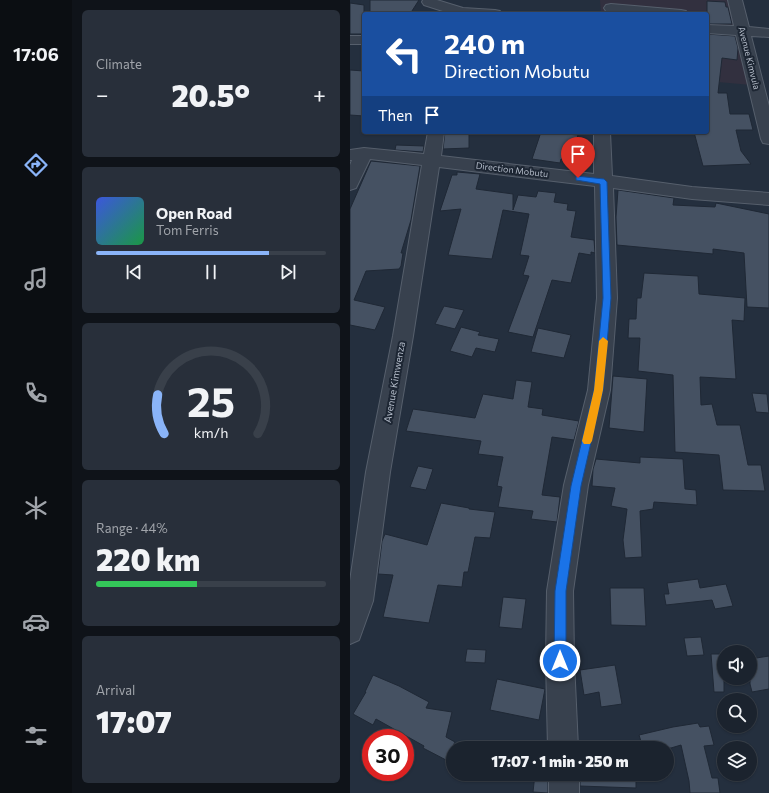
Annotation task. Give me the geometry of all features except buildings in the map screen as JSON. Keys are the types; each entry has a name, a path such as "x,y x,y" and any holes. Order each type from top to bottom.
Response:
{"street":[{"name":"Avenue Kimvula","path":"735,0 769,139"},
{"path":"429,5 454,12"},
{"path":"603,10 643,12"},
{"path":"709,29 769,33"},
{"path":"350,40 362,40"},
{"name":"Avenue Kimwenza","path":"350,631 360,601 378,472 403,336 436,134"},
{"path":"563,741 560,661 560,591 576,486 599,390 607,298 602,134"},
{"path":"350,184 357,154"},
{"name":"Direction Mobutu","path":"357,154 432,160 692,193 769,199"},
{"path":"564,781 564,793"}],"shaded area":[{"path":"600,0 731,0 751,85 709,81 709,12 601,12"}],"slow traffic":[{"path":"587,441 599,390 603,341"}],"route":[{"path":"560,661 560,591 576,486 599,390 607,298 604,182 578,178"}]}
